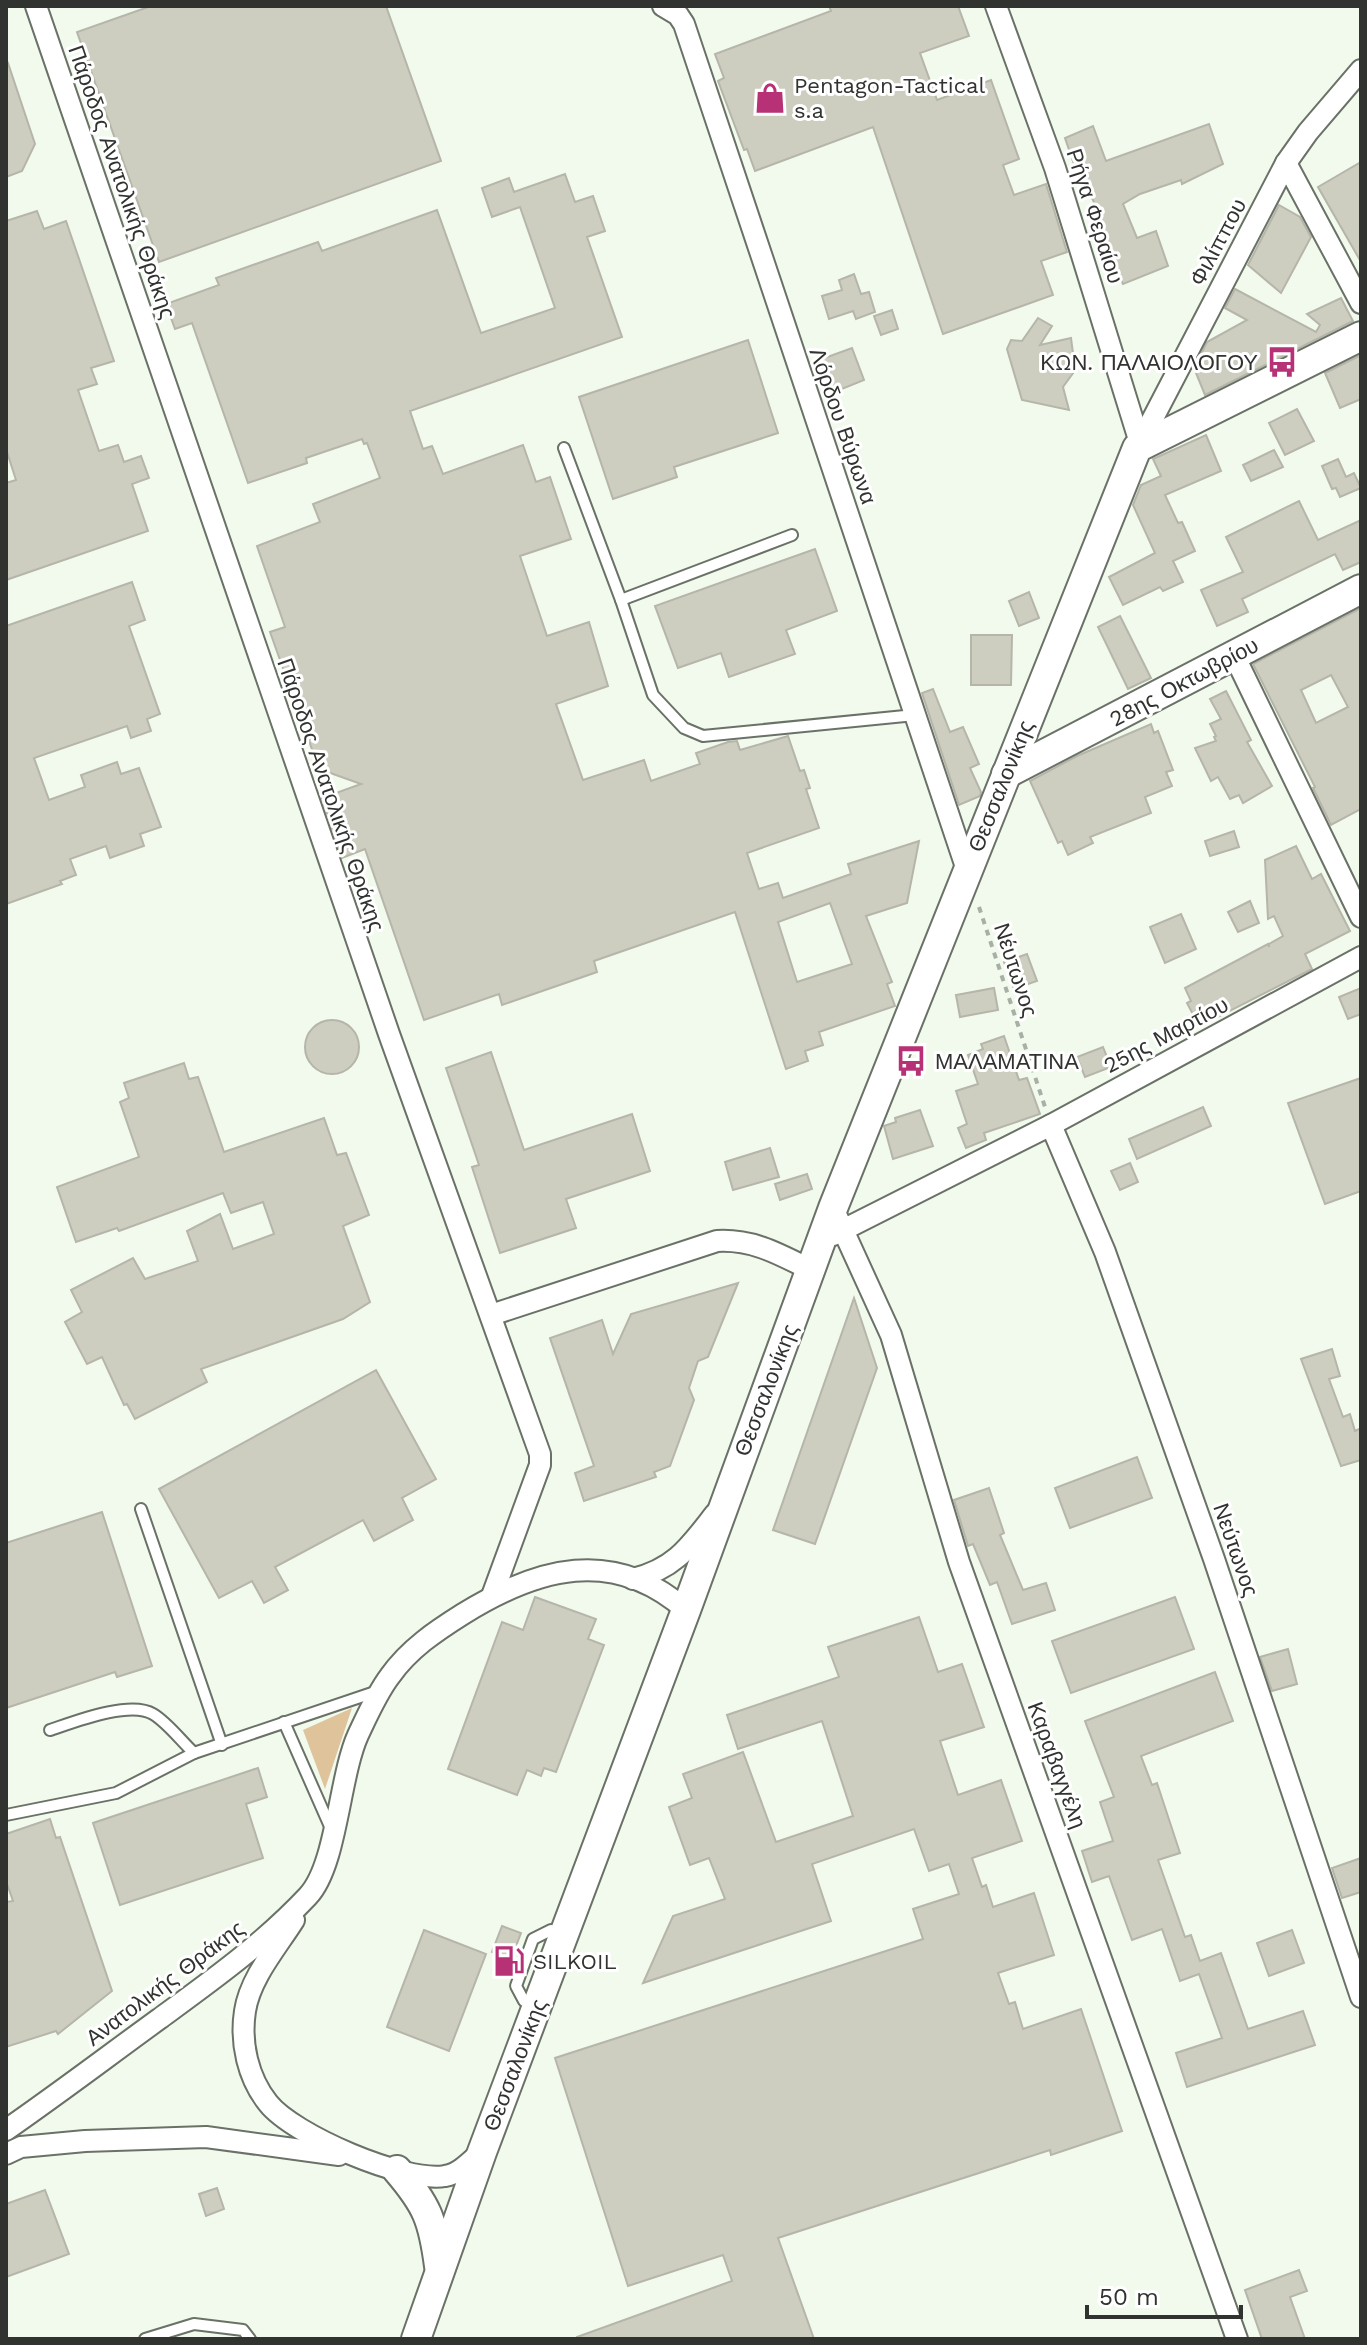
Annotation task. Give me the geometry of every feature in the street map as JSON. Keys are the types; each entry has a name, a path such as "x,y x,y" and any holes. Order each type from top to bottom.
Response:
{"main road":[{"path":"1139,446 1361,336"},
{"name":"Θεσσαλονίκης","path":"416,2339 482,2152 811,1270 832,1226 967,870 1139,446"},
{"name":"28ης Οκτωβρίου","path":"1006,774 1361,589"},
{"path":"397,2170 420,2197 434,2228 439,2271"}],"street":[{"name":"Πάροδος Ανατολικής Θράκης","path":"36,6 389,1034 541,1458 492,1596"},
{"name":"Λόρδου Βύρωνα","path":"663,6 678,15 684,24 967,870"},
{"name":"Ρήγα Φεραίου","path":"996,6 1055,168 1139,446"},
{"name":"Φιλίππου","path":"1139,446 1286,163 1361,70"},
{"path":"1286,163 1361,303"},
{"path":"1234,655 1361,917"},
{"name":"25ης Μαρτίου","path":"832,1226 1051,1125 1361,957"},
{"name":"Νεύτωνος","path":"1051,1125 1116,1281 1214,1559 1361,1997"},
{"name":"Καραβαγγέλη","path":"832,1226 891,1335 959,1562 1237,2339"},
{"path":"491,1315 717,1241 739,1240 760,1245 811,1270"},
{"path":"633,1579 666,1568 696,1539 723,1503"},
{"name":"Ανατολικής Θράκης","path":"6,2130 250,1952 311,1893 328,1856 357,1738 389,1677 415,1648 438,1630 492,1596 521,1583 555,1572 583,1568 608,1571 657,1588 686,1610"},
{"path":"311,1893 259,1975 245,2010 244,2048 251,2077 269,2104 292,2124 356,2157 397,2170 446,2176 458,2172 482,2152"},
{"path":"6,2154 21,2147 85,2141 206,2137 356,2157"}],"lane":[{"path":"564,448 653,695 684,728 703,736 915,715"},
{"path":"621,600 792,535"},
{"path":"141,1509 222,1745"},
{"path":"6,1815 116,1793 194,1753 383,1689"},
{"path":"50,1730 98,1714 127,1710 149,1712 194,1753"},
{"path":"284,1722 333,1832"},
{"path":"524,2001 516,1986 533,1939 551,1930"},
{"path":"145,2339 194,2324 243,2330 250,2339"}],"path":[{"name":"Νέυτωνος","path":"967,870 1051,1125"}],"shaded area":[{"path":"352,1708 325,1789 303,1730"}],"building":[{"path":"151,6 386,6 441,161 159,262 77,32"},
{"path":"829,6 958,6 969,36 920,53 937,100 991,80 1019,159 1003,165 1014,195 1046,184 1067,252 1041,261 1053,295 943,334 873,127 755,171 718,81 724,78 715,54 831,11"},
{"path":"6,64 35,144 22,171 6,177"},
{"path":"1209,124 1223,164 1182,184 1181,180 1140,194 1123,204 1137,238 1156,231 1168,266 1123,284 1098,221 1102,220 1079,169 1076,170 1065,138 1093,126 1106,161"},
{"path":"1361,162 1361,262 1318,187"},
{"path":"565,174 575,202 593,196 605,231 587,237 622,337 410,411 423,449 432,446 443,474 523,445 536,482 550,477 571,539 520,556 547,636 589,622 608,686 556,704 583,780 644,760 651,781 700,764 696,753 728,742 737,741 740,750 788,736 800,771 804,770 810,788 806,789 819,828 747,853 759,889 778,883 783,898 851,874 848,864 919,841 907,903 866,916 892,982 887,984 895,1006 819,1032 823,1045 805,1051 808,1061 786,1069 735,912 594,961 597,972 502,1005 499,994 424,1020 365,849 342,858 322,798 361,784 319,769 270,632 285,627 257,546 320,522 313,504 380,478 367,443 364,444 362,439 306,458 307,463 248,483 192,323 175,329 166,304 219,285 216,278 318,242 322,251 437,210 481,333 555,308 520,207 492,217 482,188 509,178 514,192","holes":["830,903 852,964 797,982 778,922"]},
{"path":"1279,205 1300,217 1311,237 1281,293 1248,265"},
{"path":"37,211 44,229 66,221 114,361 91,368 97,384 78,390 99,451 118,445 124,462 141,456 149,478 132,484 148,531 6,580 6,483 16,480 6,449 6,221"},
{"path":"854,274 861,294 869,292 875,312 856,319 853,311 829,319 822,296 842,290 839,280"},
{"path":"1235,289 1316,332 1320,325 1307,314 1341,298 1353,321 1205,395 1194,368 1207,342 1247,320 1225,308"},
{"path":"892,310 898,329 881,335 874,316"},
{"path":"1038,318 1052,326 1040,345 1071,338 1074,361 1079,365 1063,387 1069,410 1022,400 1007,349 1011,340 1022,341"},
{"path":"748,340 778,433 674,467 677,477 613,499 579,397"},
{"path":"852,348 864,380 832,393 819,360"},
{"path":"1361,355 1361,399 1340,408 1325,373"},
{"path":"1297,409 1314,441 1285,455 1269,423"},
{"path":"1206,435 1221,471 1165,495 1195,551 1173,561 1183,582 1163,591 1160,587 1123,605 1109,577 1155,553 1133,505 1141,485 1161,476 1153,459"},
{"path":"1274,450 1283,467 1251,481 1243,465"},
{"path":"1338,459 1346,477 1354,473 1361,488 1340,497 1336,488 1332,489 1322,466"},
{"path":"1299,501 1318,540 1361,520 1361,562 1343,570 1335,554 1242,599 1248,612 1217,626 1201,590 1243,572 1226,537"},
{"path":"815,549 837,611 786,630 795,654 729,677 721,653 678,668 655,606"},
{"path":"132,582 145,620 129,626 160,714 147,719 151,731 131,738 127,726 34,758 49,800 85,787 81,775 117,762 121,774 139,768 161,827 140,834 144,846 110,858 106,846 70,859 76,875 60,881 62,884 6,904 6,626"},
{"path":"1029,592 1039,618 1019,626 1009,601"},
{"path":"1361,608 1361,809 1331,825 1253,664","holes":["1331,675 1348,707 1316,723 1301,690"]},
{"path":"1120,616 1151,678 1128,689 1098,627"},
{"path":"971,635 1012,635 1011,685 971,685"},
{"path":"933,689 950,732 963,727 979,764 970,768 980,796 959,805 922,693"},
{"path":"1226,691 1251,740 1247,742 1272,786 1243,803 1239,795 1230,799 1218,777 1211,781 1195,748 1216,741 1210,724 1221,719 1210,699"},
{"path":"1151,724 1154,733 1158,731 1173,770 1166,772 1172,786 1145,797 1151,813 1090,837 1093,843 1068,855 1062,841 1058,843 1030,781 1077,756"},
{"path":"1234,831 1239,847 1210,856 1205,841"},
{"path":"1296,846 1312,879 1321,874 1350,931 1305,954 1312,969 1204,1024 1198,1024 1187,1003 1191,1001 1185,988 1268,944 1269,947 1283,936 1274,916 1268,919 1265,860"},
{"path":"1250,901 1259,923 1238,932 1228,912"},
{"path":"1181,914 1196,949 1165,963 1150,927"},
{"path":"1027,954 1037,981 1014,989 1004,962"},
{"path":"994,988 998,1010 960,1017 956,995"},
{"path":"1361,988 1361,1014 1348,1019 1339,997"},
{"path":"332,1020 351,1028 359,1047 351,1066 332,1074 313,1066 305,1047 313,1028"},
{"path":"1004,1036 1019,1080 1027,1078 1040,1114 984,1133 986,1140 966,1148 958,1128 967,1124 956,1091 978,1084 968,1055 983,1049 981,1044"},
{"path":"1103,1047 1111,1067 1085,1077 1077,1057"},
{"path":"491,1052 524,1150 632,1114 650,1171 566,1199 576,1228 500,1253 472,1167 479,1165 446,1068"},
{"path":"184,1063 189,1079 198,1077 224,1152 324,1118 337,1155 346,1153 369,1215 343,1226 370,1302 343,1319 201,1369 207,1382 135,1419 127,1404 124,1405 102,1357 87,1364 65,1322 82,1312 71,1290 133,1258 145,1279 198,1261 187,1231 220,1214 233,1249 274,1234 263,1202 231,1213 223,1193 119,1231 117,1228 76,1242 57,1187 139,1157 120,1102 129,1098 124,1083"},
{"path":"1361,1078 1361,1191 1325,1204 1288,1103"},
{"path":"1203,1107 1211,1126 1137,1159 1129,1139"},
{"path":"920,1110 933,1146 893,1159 884,1126 896,1122 895,1118"},
{"path":"770,1148 779,1177 733,1190 725,1162"},
{"path":"1130,1163 1138,1182 1120,1190 1111,1171"},
{"path":"807,1174 812,1189 780,1200 775,1184"},
{"path":"738,1283 708,1357 698,1361 689,1388 694,1400 670,1466 654,1472 656,1477 584,1501 575,1473 594,1466 550,1338 602,1320 613,1354 631,1314"},
{"path":"854,1298 877,1368 815,1544 773,1530"},
{"path":"1332,1349 1340,1376 1329,1379 1343,1417 1350,1414 1355,1431 1361,1428 1361,1460 1341,1466 1301,1359"},
{"path":"376,1370 436,1479 402,1498 413,1520 374,1541 363,1520 275,1567 288,1590 264,1603 252,1581 219,1598 159,1489"},
{"path":"1137,1457 1152,1498 1070,1528 1055,1488"},
{"path":"989,1488 1004,1533 1000,1535 1023,1590 1046,1583 1055,1610 1012,1624 997,1582 990,1585 973,1544 968,1546 954,1500"},
{"path":"102,1512 152,1666 117,1677 115,1672 6,1708 6,1543"},
{"path":"535,1597 596,1619 588,1639 604,1645 556,1772 544,1768 541,1776 527,1770 517,1795 448,1769 502,1622 523,1630"},
{"path":"1175,1597 1194,1649 1071,1693 1052,1641"},
{"path":"919,1617 938,1672 962,1664 984,1727 940,1741 958,1795 1001,1780 1022,1841 972,1858 982,1887 986,1885 993,1907 1034,1893 1054,1955 998,1973 1009,2004 1015,2002 1023,2029 1081,2009 1122,2131 1051,2155 1050,2150 778,2238 814,2339 577,2339 732,2281 723,2255 628,2286 555,2058 923,1939 913,1909 959,1894 949,1864 929,1871 914,1829 812,1864 831,1921 643,1983 673,1916 725,1899 709,1858 690,1865 669,1807 692,1798 683,1774 743,1752 776,1842 853,1816 822,1721 738,1749 727,1715 839,1677 828,1647"},
{"path":"1288,1649 1297,1684 1272,1691 1260,1657"},
{"path":"1215,1672 1233,1721 1141,1756 1152,1785 1157,1783 1180,1853 1158,1860 1185,1937 1191,1935 1200,1961 1221,1953 1248,2029 1303,2011 1315,2045 1187,2087 1176,2053 1222,2038 1199,1974 1180,1981 1162,1929 1132,1940 1109,1876 1092,1882 1082,1851 1113,1841 1100,1802 1114,1797 1085,1721"},
{"path":"258,1768 267,1797 246,1804 263,1858 120,1905 93,1823"},
{"path":"50,1819 56,1838 60,1837 112,1991 58,2034 56,2031 6,2047 6,1902 13,1901 6,1881 6,1834"},
{"path":"1361,1858 1361,1892 1342,1898 1332,1868"},
{"path":"502,1926 521,1933 511,1959 492,1952"},
{"path":"424,1930 486,1954 449,2051 387,2027"},
{"path":"1292,1930 1304,1963 1269,1976 1257,1943"},
{"path":"217,2188 224,2209 206,2216 199,2194"},
{"path":"45,2190 69,2254 6,2277 6,2204"},
{"path":"1299,2270 1307,2291 1290,2297 1305,2339 1262,2339 1245,2290"}],"place":[{"name":"Pentagon-Tactical s.a","path":"770,98"},
{"name":"ΚΩΝ. ΠΑΛΑΙΟΛΟΓΟΥ","path":"1282,362"},
{"name":"ΜΑΛΑΜΑΤΙΝΑ","path":"911,1061"},
{"name":"SILKOIL","path":"509,1961"}]}
